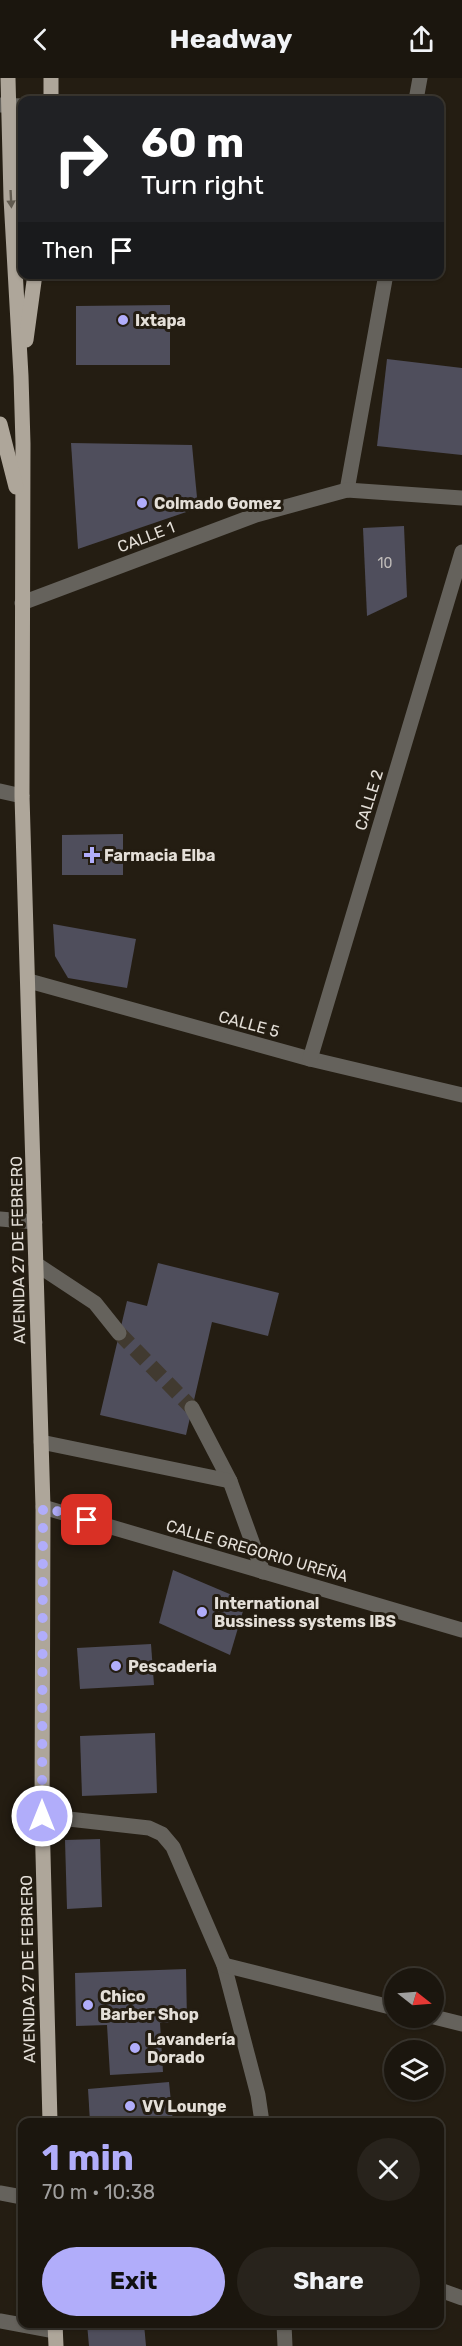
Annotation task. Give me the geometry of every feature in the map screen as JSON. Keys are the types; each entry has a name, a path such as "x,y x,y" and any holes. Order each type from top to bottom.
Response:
{"main road":[{"name":"AVENIDA 27 DE FEBRERO","path":"8,78 21,376 22,796 43,1507 42,1816 50,2118"},
{"path":"51,78 51,96"},
{"name":"AVENIDA 27 DE FEBRERO","path":"21,376 34,279"},
{"path":"0,425 22,508"}],"street":[{"path":"417,96 420,78"},
{"path":"347,490 385,279"},
{"name":"CALLE 1","path":"22,603 256,515 347,490 462,498"},
{"name":"CALLE 2","path":"310,1059 462,552"},
{"path":"0,791 22,796"},
{"name":"CALLE 5","path":"29,981 310,1059 462,1095"},
{"path":"0,1220 35,1222"},
{"path":"36,1264 95,1303 119,1333"},
{"path":"192,1408 230,1480 263,1572"},
{"path":"41,1442 230,1480"},
{"name":"CALLE GREGORIO UREÑA","path":"43,1507 462,1630"},
{"path":"42,1816 148,1828 162,1834 173,1847 224,1965 258,2095 261,2118"},
{"path":"224,1965 384,2005"},
{"path":"444,2020 462,2024"},
{"path":"0,2193 18,2196"},
{"path":"444,2291 462,2298"},
{"path":"0,2321 18,2325"},
{"path":"32,2328 55,2333"},
{"path":"284,2328 285,2346"}],"building":[{"path":"170,305 170,365 76,365 76,306"},
{"path":"387,359 462,368 462,455 377,446"},
{"path":"71,443 192,445 198,508 78,549"},
{"path":"404,526 407,597 367,616 363,528"},
{"name":"Farmacia Elba","path":"123,834 123,875 62,875 62,835"},
{"path":"53,924 136,939 127,988 68,978 55,956"},
{"path":"158,1263 279,1293 268,1336 212,1322 186,1435 100,1415 127,1301 147,1306"},
{"name":"International Bussiness systems IBS","path":"173,1570 246,1601 230,1655 159,1623"},
{"name":"Pescaderia","path":"151,1644 154,1685 80,1689 77,1648"},
{"path":"155,1733 157,1793 82,1796 80,1736"},
{"path":"100,1839 102,1907 67,1909 65,1840"},
{"path":"186,1969 187,2021 160,2023 163,2072 110,2075 107,2025 76,2026 75,1973"},
{"name":"VV Lounge","path":"169,2082 173,2118 90,2118 88,2089"},
{"path":"87,2328 144,2328 146,2346 89,2346"}],"tunnel":[{"path":"119,1333 192,1408"}],"place":[{"name":"Ixtapa","path":"123,320"},
{"name":"Colmado Gomez","path":"142,503"},
{"name":"Farmacia Elba","path":"92,855"},
{"name":"International Bussiness systems IBS","path":"202,1612"},
{"name":"Pescaderia","path":"116,1666"},
{"name":"Chico Barber Shop","path":"88,2005"},
{"name":"Lavandería Dorado","path":"135,2048"},
{"name":"VV Lounge","path":"130,2106"}],"route":[{"path":"42,1816 43,1507 87,1520"}]}
